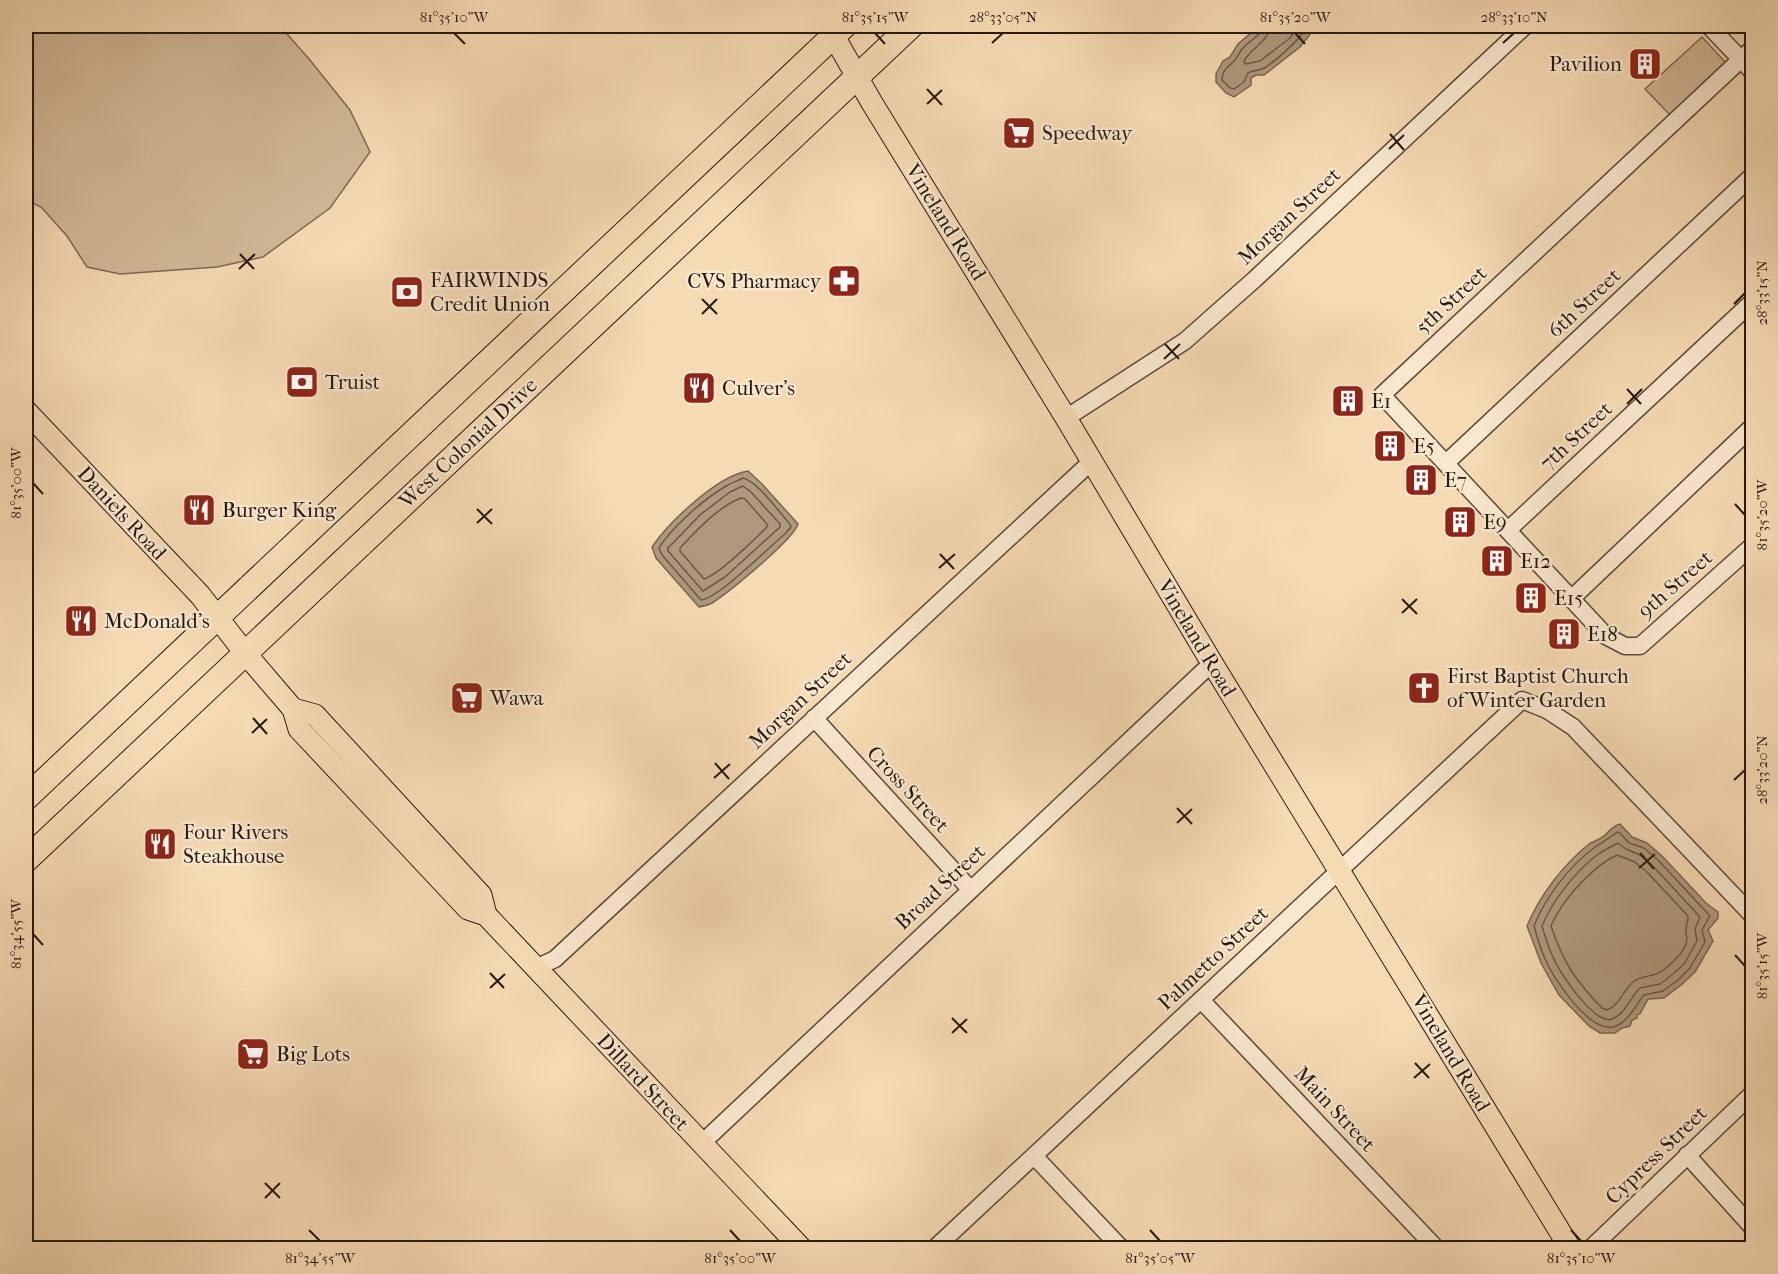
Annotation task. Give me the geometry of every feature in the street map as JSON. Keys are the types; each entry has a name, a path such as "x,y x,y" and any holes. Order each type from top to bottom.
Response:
{"highway":[{"name":"West Colonial Drive","path":"26,860 910,26"},
{"path":"26,798 835,29"}],"main road":[{"name":"Vineland Road","path":"835,29 857,76 1066,418 1212,663 1570,1248"},
{"name":"Daniels Road","path":"26,411 218,616"},
{"name":"Dillard Street","path":"218,616 245,653 293,709 299,729 329,763 468,909 486,915 801,1248"}],"street":[{"name":"Morgan Street","path":"1066,418 1185,341 1255,279 1525,26"},
{"path":"1709,26 1749,60"},
{"name":"5th Street","path":"1571,599 1382,395 1749,60"},
{"name":"6th Street","path":"1446,463 1752,177"},
{"name":"7th Street","path":"1508,530 1752,302"},
{"path":"1571,599 1752,427"},
{"name":"Morgan Street","path":"536,968 555,958 1092,461"},
{"name":"9th Street","path":"1571,599 1606,636 1625,646 1640,646 1752,546"},
{"name":"Broad Street","path":"701,1144 1212,663"},
{"name":"Palmetto Street","path":"935,1248 1522,700 1547,710 1573,727 1752,915"},
{"name":"Cross Street","path":"813,718 970,889"},
{"name":"Main Street","path":"1201,1000 1436,1248"},
{"name":"Cypress Street","path":"1591,1248 1752,1094"},
{"path":"1687,1155 1752,1227"},
{"path":"1035,1157 1121,1248"}],"shaded area":[{"path":"26,26 280,26 350,110 370,152 330,208 263,257 217,267 120,274 87,267 67,236 41,207 26,200"},
{"path":"1702,37 1727,64 1671,116 1645,89"}],"water":[{"path":"1259,26 1306,26 1311,33 1300,47 1264,75 1251,78 1251,85 1234,97 1226,93 1216,82 1216,74 1223,61 1230,57 1238,44"},
{"path":"748,471 798,524 785,542 745,577 712,603 699,607 656,558 652,547 682,513 708,491 722,481"},
{"path":"1620,824 1632,837 1647,843 1663,857 1706,903 1718,912 1718,918 1708,930 1713,941 1695,972 1664,998 1648,999 1630,1026 1615,1033 1600,1033 1589,1026 1559,995 1541,963 1527,926 1545,892 1570,861 1589,844 1602,838 1613,827"}],"place":[{"name":"Pavilion","path":"1645,64"},
{"name":"Speedway","path":"1019,133"},
{"name":"CVS Pharmacy","path":"844,281"},
{"name":"FAIRWINDS Credit Union","path":"407,292"},
{"name":"Truist","path":"302,382"},
{"name":"Culver's","path":"699,388"},
{"name":"E1","path":"1348,401"},
{"name":"E5","path":"1390,446"},
{"name":"E7","path":"1421,480"},
{"name":"Burger King","path":"199,510"},
{"name":"E9","path":"1460,522"},
{"name":"E12","path":"1497,561"},
{"name":"E15","path":"1531,598"},
{"name":"McDonald's","path":"81,621"},
{"name":"E18","path":"1564,634"},
{"name":"First Baptist Church of Winter Garden","path":"1424,688"},
{"name":"Wawa","path":"467,698"},
{"name":"Four Rivers Steakhouse","path":"160,844"},
{"name":"Big Lots","path":"253,1054"}]}
